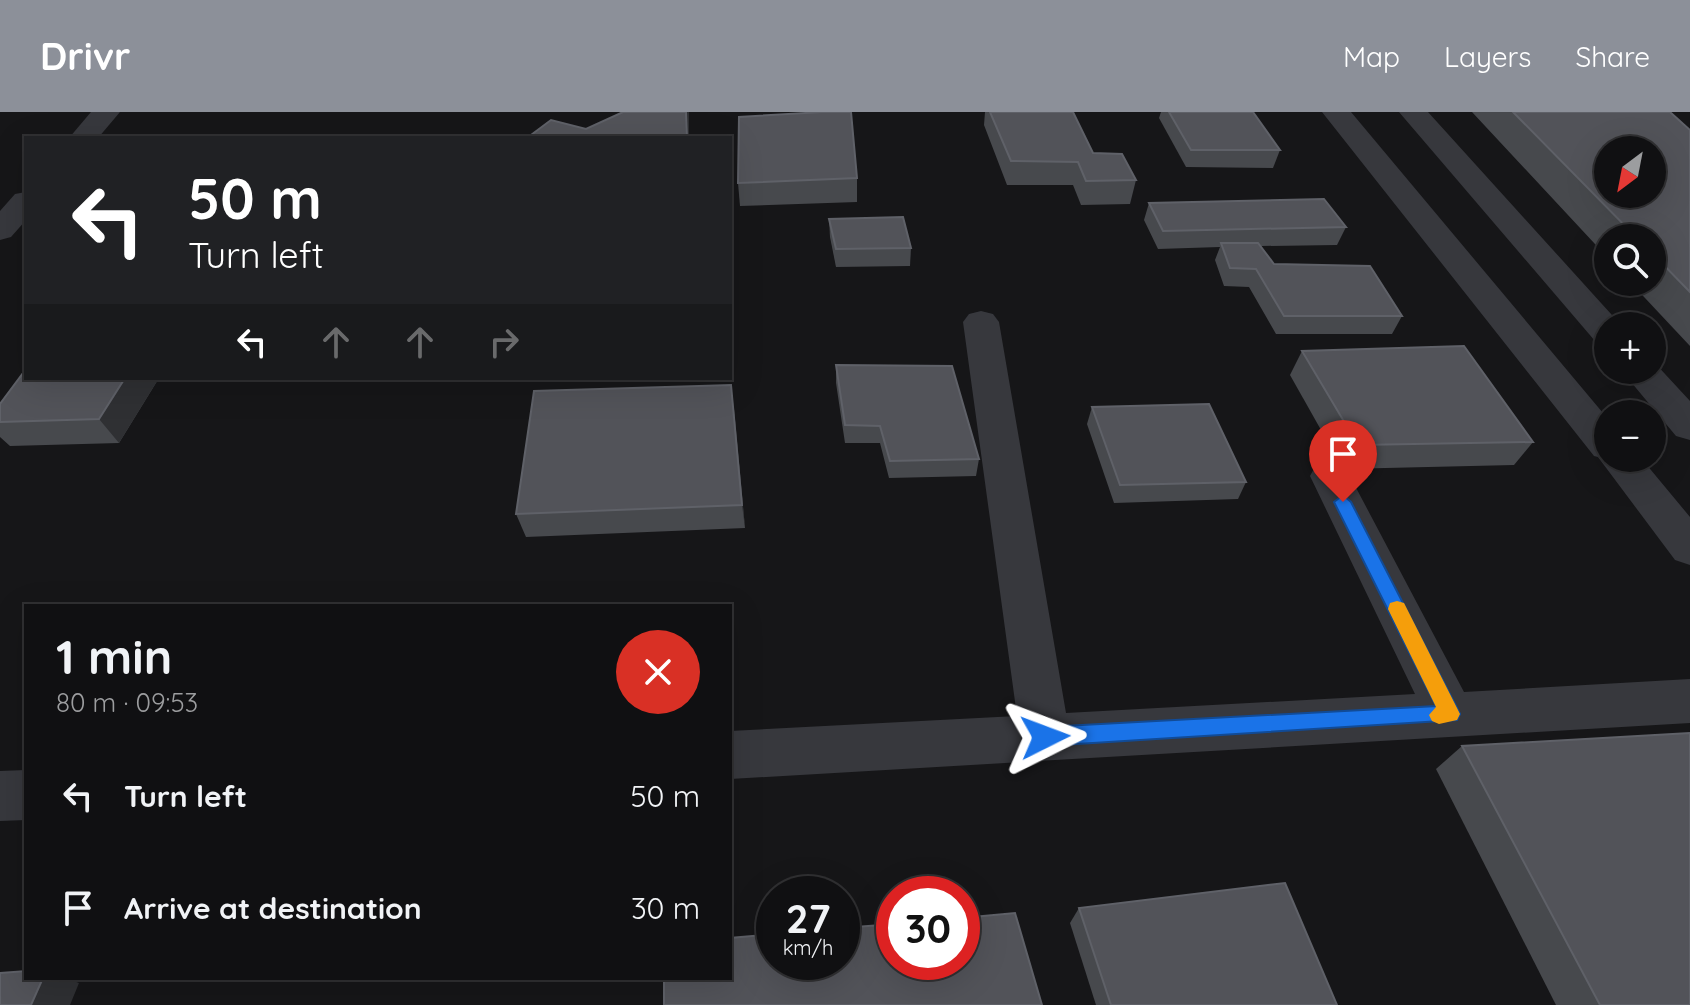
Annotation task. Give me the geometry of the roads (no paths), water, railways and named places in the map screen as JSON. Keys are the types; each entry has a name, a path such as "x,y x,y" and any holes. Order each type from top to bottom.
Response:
{"street":[{"path":"85,136 106,112"},
{"path":"1336,112 1594,429"},
{"path":"1413,112 1594,317"},
{"path":"0,230 24,203"},
{"path":"981,322 1045,737"},
{"path":"1652,384 1690,426"},
{"path":"1629,472 1690,548"},
{"path":"1330,476 1450,714"},
{"path":"732,755 1690,701"},
{"path":"0,796 24,795"}]}
